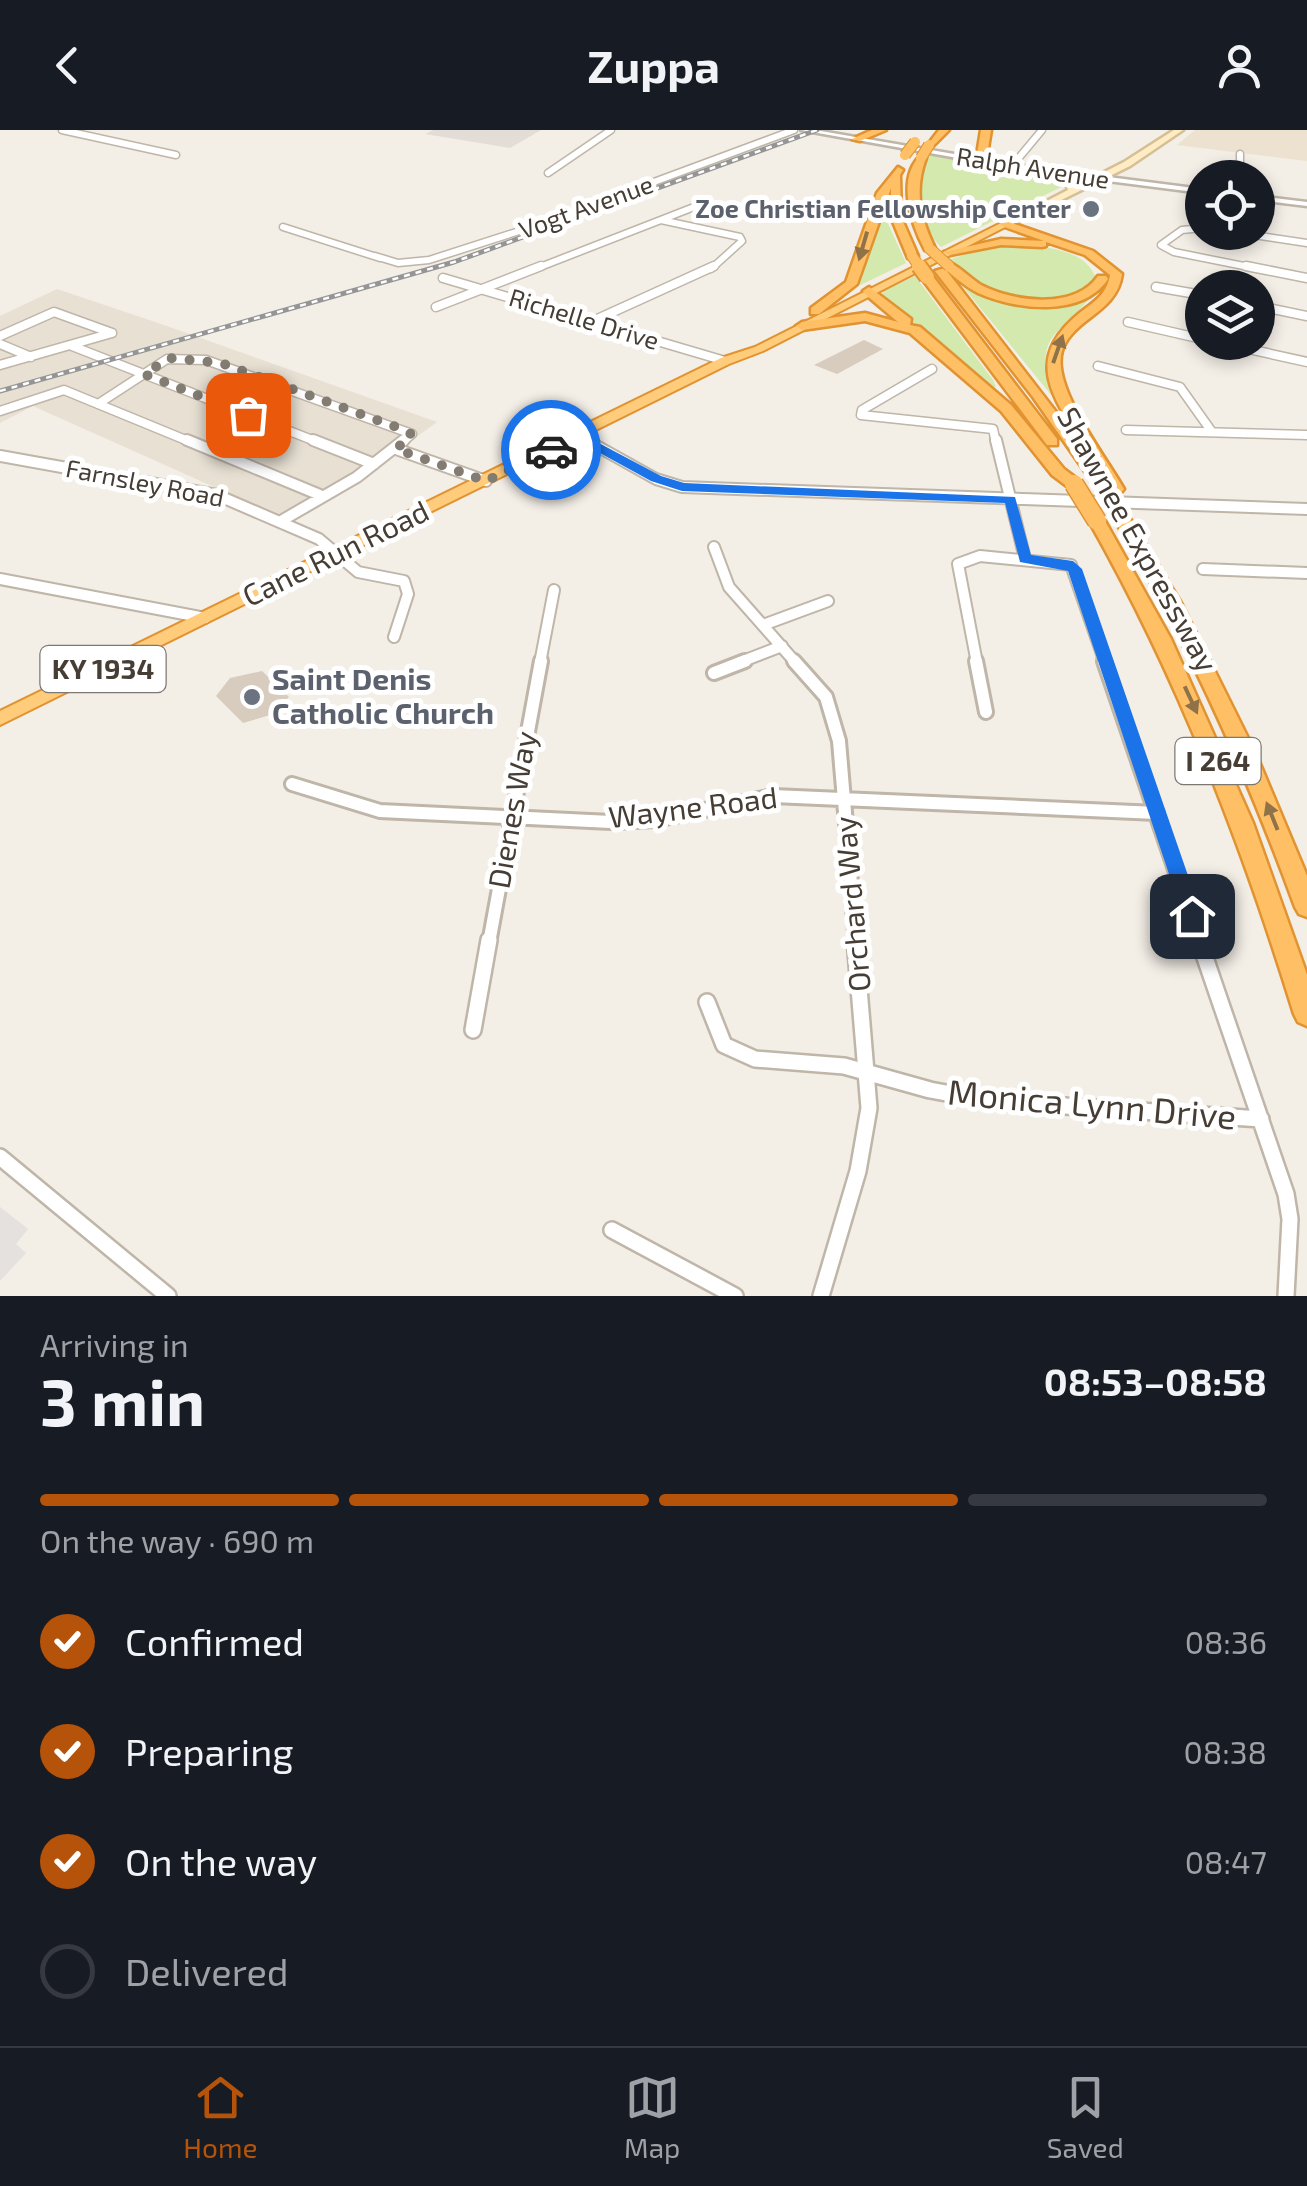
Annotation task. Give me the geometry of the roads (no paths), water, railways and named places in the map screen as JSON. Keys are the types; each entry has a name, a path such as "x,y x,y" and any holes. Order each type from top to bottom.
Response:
{"highway":[{"path":"857,139 881,130"},
{"name":"Shawnee Expressway","path":"928,130 914,142 898,170 896,217 912,256 942,267 1097,521 1158,630 1221,768 1307,1014"},
{"name":"Shawnee Expressway","path":"944,130 920,158 914,174 913,208 929,248 1072,439 1160,579 1222,702 1307,907"},
{"path":"982,160 986,130"},
{"path":"815,311 851,284 882,193 898,170"},
{"path":"1006,224 1088,253 1116,274 1114,289 1063,334 1052,364 1062,394 1116,490 1109,497"},
{"name":"Cane Run Road","path":"725,361 748,354 869,291 942,267 1006,224"},
{"path":"1001,242 1051,246 1091,262 1101,274 1102,283 1091,294 1074,300 1028,302 977,288 942,267 1001,242"},
{"name":"Cane Run Road","path":"0,719 578,436 815,311 858,291 869,291"},
{"path":"869,291 1006,408 1058,472 1074,484"},
{"path":"802,326 864,317 915,330"}],"main road":[{"name":"Cane Run Road","path":"1006,224 1179,130"},
{"path":"1052,172 1070,180 1072,191"}],"street":[{"path":"62,130 176,154"},
{"path":"548,173 611,130"},
{"name":"Vogt Avenue","path":"283,227 404,264 430,260 538,225 794,130"},
{"name":"Ralph Avenue","path":"804,130 1012,166 1185,189"},
{"path":"1012,166 1042,130"},
{"path":"1240,154 1240,160"},
{"path":"1275,200 1307,204"},
{"path":"436,308 694,207"},
{"path":"593,321 708,270 742,241 740,237 661,220"},
{"path":"1185,230 1162,242 1163,248 1307,278"},
{"path":"1275,238 1307,242"},
{"name":"Vogt Avenue","path":"375,256 397,266"},
{"name":"Richelle Drive","path":"443,278 725,361"},
{"path":"1156,287 1185,292"},
{"path":"1275,309 1307,316"},
{"path":"0,340 54,312 112,333 0,365"},
{"path":"1128,322 1185,336"},
{"path":"0,340 31,357"},
{"path":"72,346 374,464"},
{"path":"1275,355 1307,362"},
{"path":"98,404 164,360 182,358 221,363 412,434 374,464 281,521"},
{"path":"1098,366 1180,387 1212,432"},
{"path":"932,369 862,410 861,416 903,423 989,427 998,446 1025,559"},
{"path":"0,411 64,390 320,495"},
{"path":"1126,430 1307,435"},
{"path":"578,436 656,478 682,487 1307,509"},
{"path":"396,449 486,481"},
{"name":"Farnsley Road","path":"0,456 204,492 281,521 319,539 358,572 392,576 406,584 408,594 394,638"},
{"name":"Orchard Way","path":"714,548 730,588 813,678 833,712 844,798 869,1108 858,1171 821,1296"},
{"path":"986,712 956,570 962,560 974,557 1068,564 1074,569 1261,1119 1290,1219 1286,1296"},
{"path":"1203,569 1307,573"},
{"path":"0,578 206,618"},
{"name":"Dienes Way","path":"473,1030 554,590"},
{"path":"763,626 828,601"},
{"path":"714,673 782,646"},
{"name":"Wayne Road","path":"292,784 380,810 630,822 773,796 1158,813"},
{"name":"Monica Lynn Drive","path":"708,1002 721,1040 732,1050 770,1062 844,1066 989,1101 1261,1119"},
{"path":"0,1157 168,1296"},
{"path":"612,1230 735,1296"}],"railway":[{"path":"0,391 454,262 817,130"}],"place":[{"name":"Zoe Christian Fellowship Center","path":"1091,209"},
{"name":"Saint Denis Catholic Church","path":"252,697"}]}
